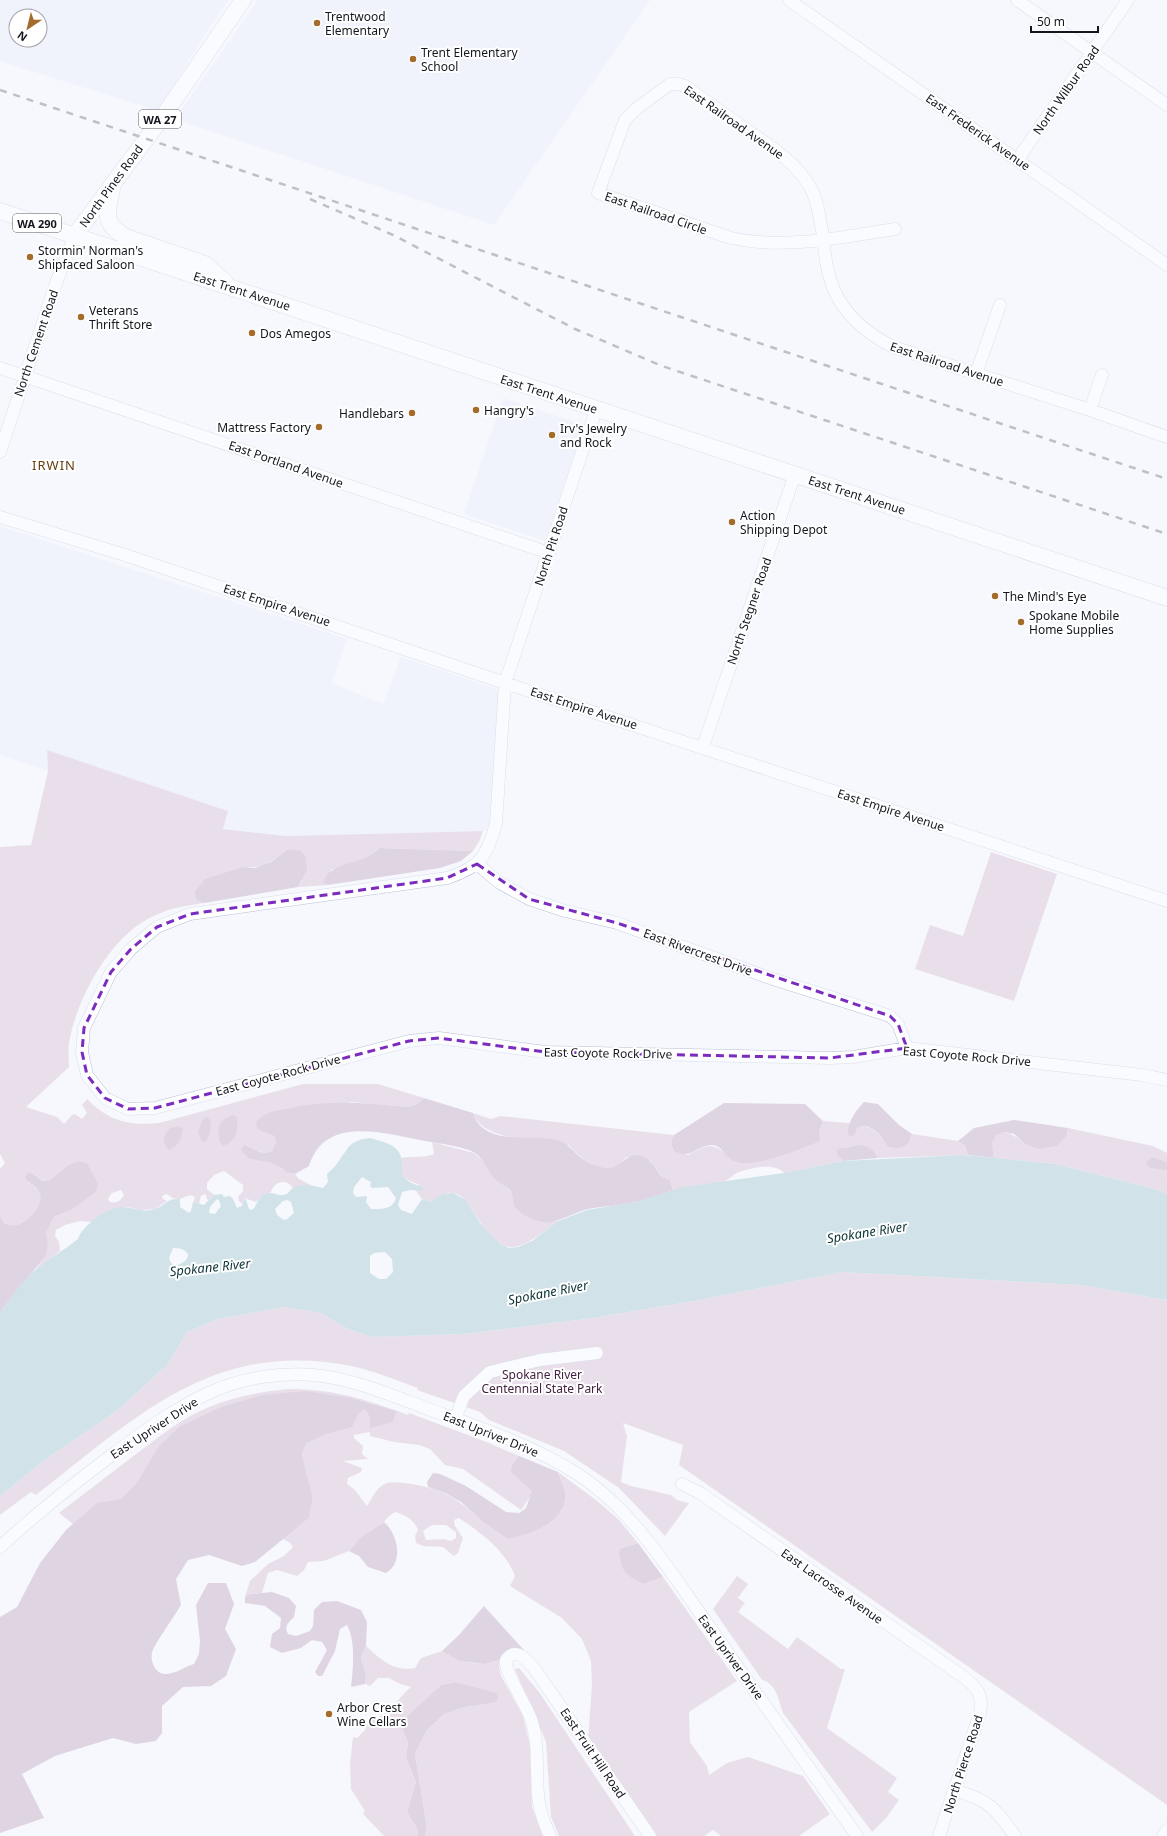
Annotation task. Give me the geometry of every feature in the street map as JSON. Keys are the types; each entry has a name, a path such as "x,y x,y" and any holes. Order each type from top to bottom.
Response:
{"main road":[{"name":"North Pines Road","path":"75,235 113,185 243,0"},
{"path":"113,185 107,211 109,222 115,231 126,237 205,264 233,288"},
{"name":"East Trent Avenue","path":"0,211 596,410 795,474 1167,598"}],"street":[{"name":"East Frederick Avenue","path":"789,0 1018,159 1167,265"},
{"path":"1017,0 1167,105"},
{"name":"North Wilbur Road","path":"1018,159 1128,0"},
{"name":"East Railroad Circle","path":"670,84 636,109 625,120 598,193 731,238 749,242 783,244 823,240"},
{"name":"East Railroad Avenue","path":"670,84 686,86 779,153 796,168 810,187 818,206 829,276 841,304 856,322 873,337 893,347 1090,410 1167,437"},
{"path":"823,240 895,229"},
{"name":"North Cement Road","path":"0,452 75,235"},
{"path":"976,374 1000,305"},
{"name":"East Portland Avenue","path":"0,368 549,553"},
{"path":"1090,410 1102,375"},
{"name":"North Pit Road","path":"505,683 596,410"},
{"name":"North Stegner Road","path":"703,747 795,474"},
{"name":"East Empire Avenue","path":"0,517 125,554 505,683 1167,901"},
{"name":"East Coyote Rock Drive","path":"505,683 496,824 490,846 477,864 463,873 447,878 190,914 157,928 131,948 111,972 84,1028 82,1052 87,1075 105,1098 128,1109 155,1108 409,1041 440,1038 545,1052 830,1058 853,1057 907,1048 1142,1075 1166,1076"},
{"name":"East Rivercrest Drive","path":"477,864 500,883 529,899 565,911 617,923 773,979 890,1016 898,1024 907,1048"},
{"path":"455,1419 464,1396 490,1372 540,1360 597,1354"},
{"name":"East Upriver Drive","path":"0,1547 50,1502 130,1441 181,1407 213,1391 237,1383 284,1375 312,1375 334,1378 358,1384 455,1419 552,1459 580,1476 603,1493 647,1539 857,1836"},
{"name":"East Lacrosse Avenue","path":"682,1484 700,1493 929,1653 967,1680 979,1692"},
{"name":"East Fruit Hill Road","path":"550,1836 539,1806 536,1739 531,1719 522,1696 507,1671 506,1660 511,1655 521,1656 536,1671 650,1836"},
{"name":"North Pierce Road","path":"939,1836 980,1713 982,1703 979,1692"},
{"path":"954,1790 976,1796 989,1804 1015,1836"},
{"path":"1163,1836 1167,1830"}],"highlighted area":[{"path":"477,864 529,899 617,923 890,1016 898,1024 907,1048 830,1058 545,1052 439,1038 409,1041 155,1108 128,1109 105,1098 87,1075 82,1052 84,1028 111,972 131,949 157,927 190,914 447,878"}],"shaded area":[{"path":"0,0 229,0 209,28 158,111 0,61"},
{"name":"Trent Elementary School","path":"258,0 650,0 494,225 175,119"},
{"path":"503,398 584,425 545,541 464,514"},
{"path":"0,526 347,639 332,683 383,704 401,657 496,689 499,691 490,828 483,831 286,836 251,833 223,828 228,811 47,750 48,771 0,755"},
{"path":"380,848 473,851 461,861 440,868 328,885 323,883 325,877 335,869 367,857"},
{"path":"287,850 300,850 306,857 307,870 298,887 204,903 196,900 195,891 205,879 243,867 255,868 271,862"},
{"path":"424,1098 473,1113 478,1124 487,1131 498,1135 561,1141 567,1144 579,1156 599,1167 611,1168 631,1156 642,1156 651,1162 662,1177 670,1180 673,1191 640,1201 588,1209 551,1222 545,1222 532,1219 520,1212 514,1205 510,1190 494,1178 478,1156 471,1151 458,1147 375,1132 358,1131 342,1133 328,1139 317,1150 309,1166 295,1174 286,1172 269,1162 250,1159 241,1150 244,1145 263,1153 272,1151 276,1142 274,1136 257,1129 256,1122 266,1114 274,1111 301,1106 332,1103 362,1103 409,1107 417,1104"},
{"path":"864,1102 878,1104 899,1125 912,1134 909,1142 903,1147 899,1148 887,1146 876,1131 872,1128 863,1126 858,1127 855,1134 851,1137 847,1132 855,1112"},
{"path":"724,1103 805,1104 823,1121 819,1132 820,1141 767,1160 745,1163 737,1162 731,1159 720,1148 713,1145 707,1145 684,1154 673,1150 671,1141 674,1135"},
{"path":"233,1115 236,1116 237,1120 236,1134 231,1142 223,1146 219,1141 219,1127 221,1122"},
{"path":"207,1117 211,1121 210,1131 209,1136 203,1143 198,1131 203,1119"},
{"path":"1014,1120 1068,1128 1067,1135 1057,1146 1039,1149 1025,1144 1014,1134 1005,1132 996,1135 992,1143 994,1158 968,1155 965,1146 958,1141 974,1128"},
{"path":"179,1126 183,1129 180,1139 175,1146 169,1150 165,1145 164,1136 170,1128"},
{"path":"857,1145 870,1148 875,1152 878,1158 843,1161 838,1156 836,1149"},
{"path":"1153,1157 1167,1162 1167,1171 1150,1168 1146,1164 1148,1160"},
{"path":"79,1161 87,1163 98,1184 96,1192 71,1210 54,1217 46,1232 48,1247 46,1256 0,1313 0,1215 4,1223 16,1225 26,1220 35,1211 40,1200 40,1195 35,1186 25,1177 28,1173 32,1173 43,1181 50,1180 67,1166"},
{"path":"306,1391 350,1398 396,1411 393,1422 370,1428 370,1417 365,1409 359,1413 352,1427 326,1434 306,1443 302,1455 313,1498 309,1518 255,1562 242,1566 209,1555 188,1560 176,1579 181,1605 153,1649 153,1664 159,1672 169,1674 194,1664 199,1654 200,1641 196,1605 208,1583 226,1583 234,1604 225,1629 236,1649 226,1676 211,1686 183,1687 162,1706 162,1733 156,1741 136,1744 113,1738 55,1756 22,1774 44,1818 0,1833 0,1617 17,1607 40,1563 66,1530 97,1503 121,1499 136,1484 159,1446 179,1427 221,1407 262,1395"},
{"path":"519,1456 558,1472 564,1488 565,1499 563,1507 558,1515 534,1531 508,1539 482,1521 461,1502 445,1493 428,1487 427,1482 433,1473 440,1474 466,1486 506,1512 519,1513 526,1508 532,1491 511,1472 512,1465"},
{"path":"384,1522 393,1534 397,1548 395,1562 392,1568 386,1573 368,1567 359,1556 349,1551 361,1537"},
{"path":"638,1543 663,1577 644,1584 632,1578 625,1571 621,1562 619,1549"},
{"path":"272,1592 289,1598 296,1606 294,1617 288,1623 286,1629 288,1634 296,1636 310,1631 313,1626 314,1610 322,1602 337,1601 361,1610 367,1622 366,1646 361,1658 366,1675 365,1684 351,1687 353,1647 347,1625 340,1629 335,1651 322,1676 318,1676 315,1672 327,1650 322,1642 312,1640 301,1648 282,1653 270,1647 272,1634 280,1628 281,1618 265,1606 245,1603 245,1597 250,1594"},
{"path":"484,1606 532,1659 500,1660 484,1664 460,1661 442,1651 459,1635"},
{"path":"455,1682 497,1693 498,1699 494,1703 465,1707 444,1714 427,1730 415,1754 427,1828 425,1836 418,1836 418,1830 407,1812 416,1782 406,1758 408,1742 402,1729 408,1715 441,1685"}],"green space":[{"path":"47,750 228,811 223,829 286,836 483,831 480,840 473,851 380,848 368,857 331,870 323,883 328,885 298,887 302,881 287,850 261,866 243,867 196,900 204,903 174,908 153,916 132,930 119,942 107,957 86,991 69,1043 69,1067 26,1107 57,1117 64,1124 72,1115 75,1114 82,1119 87,1113 82,1105 87,1099 111,1117 129,1123 148,1124 159,1123 303,1084 378,1084 424,1098 417,1104 409,1107 351,1102 265,1131 274,1136 276,1142 272,1151 260,1152 249,1146 250,1159 269,1162 295,1174 299,1179 311,1185 293,1188 287,1183 281,1182 275,1185 271,1192 262,1196 256,1202 244,1198 242,1204 238,1197 243,1191 243,1185 224,1171 214,1175 207,1183 207,1189 214,1195 208,1201 205,1194 201,1196 199,1204 193,1202 195,1198 193,1196 176,1199 166,1194 162,1196 163,1199 167,1201 155,1209 140,1210 128,1207 108,1211 92,1222 80,1221 65,1225 56,1230 55,1236 59,1242 60,1251 33,1273 46,1256 48,1247 45,1232 54,1217 71,1210 67,1166 50,1180 44,1181 32,1173 28,1182 38,1190 40,1200 35,1211 26,1220 16,1225 10,1225 4,1223 0,1215 0,1169 5,1163 0,1154 0,847 31,845 48,771","holes":["121,1190 124,1195 117,1202 110,1202 108,1199 112,1193"]},
{"path":"991,852 1057,874 1014,1001 915,969 930,925 963,936"},
{"path":"473,1113 491,1119 500,1116 674,1135 671,1141 673,1150 688,1155 700,1148 710,1146 719,1149 729,1158 819,1132 823,1121 850,1123 847,1132 855,1134 858,1127 868,1127 879,1134 887,1146 911,1139 912,1134 958,1141 965,1146 968,1155 878,1158 876,1153 857,1145 845,1148 838,1156 843,1161 784,1173 768,1167 749,1169 737,1173 725,1181 673,1191 670,1180 662,1177 650,1160 627,1157 615,1167 602,1168 583,1159 569,1145 530,1141 500,1135 478,1122"},
{"path":"1068,1128 1153,1146 1167,1153 1167,1162 1153,1157 1152,1169 1163,1169 1167,1171 1167,1194 1151,1188 1056,1164 994,1158 992,1142 998,1133 1003,1132 1012,1135 1025,1144 1067,1135"},
{"path":"432,1142 474,1153 484,1162 498,1182 509,1189 513,1196 515,1207 526,1216 540,1221 558,1221 531,1240 521,1245 511,1247 502,1245 493,1239 467,1202 457,1194 447,1193 431,1202 422,1199 415,1190 421,1191 418,1184 403,1176 401,1158 434,1154"},
{"name":"Spokane River Centennial State Park","path":"842,1272 1080,1285 1167,1300 1167,1805 679,1465 683,1445 623,1423 627,1436 621,1482 631,1486 671,1495 677,1500 689,1503 665,1536 619,1488 564,1451 489,1420 480,1412 417,1390 418,1388 368,1370 351,1366 302,1361 257,1364 217,1374 179,1391 143,1413 108,1438 36,1495 31,1492 0,1515 0,1496 46,1459 118,1410 168,1364 187,1332 218,1319 285,1307 320,1313 348,1329 372,1337 463,1334 587,1319 694,1301"},
{"path":"304,1389 335,1393 378,1404 408,1415 409,1413 484,1441 549,1469 521,1510 463,1469 445,1465 430,1449 419,1445 394,1442 370,1436 370,1432 354,1435 354,1438 363,1446 362,1454 368,1459 343,1461 362,1468 361,1472 348,1478 347,1484 355,1490 367,1506 380,1487 390,1482 396,1482 423,1486 450,1496 482,1521 561,1512 564,1501 564,1492 558,1472 596,1500 619,1520 638,1543 619,1549 644,1584 663,1577 737,1681 689,1712 690,1742 707,1766 709,1775 727,1763 748,1757 803,1776 830,1814 799,1836 721,1836 713,1830 704,1836 654,1836 588,1741 592,1684 591,1661 582,1639 562,1618 510,1586 515,1576 511,1567 499,1550 484,1536 459,1518 454,1520 455,1526 463,1538 458,1553 454,1556 443,1547 423,1546 416,1543 415,1536 418,1530 414,1523 406,1516 395,1512 384,1522 361,1537 349,1551 324,1561 308,1562 304,1570 297,1576 277,1570 268,1573 262,1593 250,1594 245,1597 250,1581 268,1564 284,1556 293,1547 290,1543 283,1539 309,1518 313,1498 302,1455 306,1443 310,1441 96,1542 59,1513 173,1427 191,1416 211,1406 232,1399 276,1390","holes":["432,1525 446,1525 456,1532 456,1538 451,1541 444,1539 426,1540 423,1531"]},
{"path":"737,1576 748,1584 738,1598 745,1603 738,1612 788,1649 797,1637 841,1669 845,1669 827,1728 897,1778 888,1792 899,1800 886,1818 872,1832 783,1713 774,1689 767,1682 762,1680 713,1609"},
{"path":"366,1646 388,1664 407,1669 415,1668 421,1658 442,1651 470,1663 483,1663 500,1660 499,1667 501,1676 523,1716 530,1745 532,1807 543,1836 425,1836 427,1828 415,1754 427,1730 444,1714 465,1707 494,1703 455,1682 441,1685 408,1715 402,1729 408,1742 406,1758 416,1782 407,1812 418,1830 418,1836 384,1836 363,1814 365,1811 351,1789 350,1764 353,1737 357,1738 365,1730 368,1721 388,1711 411,1687 400,1684 389,1678 378,1678 370,1686 365,1684 366,1675 361,1658"},
{"path":"519,1668 539,1692 635,1836 559,1836 551,1817 546,1742 515,1669"}],"water":[{"name":"Spokane River","path":"370,1138 379,1140 393,1146 401,1157 403,1175 411,1183 424,1188 421,1191 411,1190 402,1192 398,1205 401,1210 412,1214 422,1199 431,1202 442,1194 453,1193 466,1200 480,1223 500,1244 509,1248 518,1247 532,1241 558,1221 587,1210 636,1202 683,1187 784,1173 843,1161 963,1155 1056,1164 1151,1188 1167,1194 1167,1300 1080,1285 842,1272 694,1301 587,1319 463,1334 372,1337 348,1329 320,1313 285,1307 218,1319 187,1332 168,1364 118,1410 46,1459 0,1496 0,1313 15,1292 33,1272 78,1239 84,1229 95,1218 115,1208 125,1207 151,1210 166,1202 180,1199 180,1207 189,1213 193,1202 204,1205 214,1195 222,1194 224,1197 230,1196 237,1208 242,1206 244,1198 249,1209 252,1210 258,1200 266,1194 272,1193 285,1195 293,1188 300,1185 323,1188 328,1182 327,1174 336,1165 347,1149 354,1143","holes":["362,1177 371,1182 370,1186 372,1188 388,1187 396,1198 389,1207 383,1209 371,1209 366,1202 367,1196 356,1197 353,1193 354,1187","217,1199 219,1200 221,1206 215,1214 209,1213 210,1207","287,1200 291,1202 294,1213 284,1220 277,1215 275,1209 283,1201","173,1248 187,1252 187,1258 181,1264 175,1266 171,1263 169,1258","385,1252 392,1259 393,1272 386,1279 379,1279 370,1273 370,1256 374,1253"]}],"railway":[{"path":"0,90 1167,479"},
{"path":"310,199 393,235 575,329 662,366 1167,534"}],"place":[{"name":"Trentwood Elementary","path":"317,23"},
{"name":"Trent Elementary School","path":"413,59"},
{"name":"Stormin' Norman's Shipfaced Saloon","path":"30,257"},
{"name":"Veterans Thrift Store","path":"81,317"},
{"name":"Dos Amegos","path":"252,333"},
{"name":"Hangry's","path":"476,410"},
{"name":"Handlebars","path":"412,413"},
{"name":"Mattress Factory","path":"319,427"},
{"name":"Irv's Jewelry and Rock","path":"552,435"},
{"name":"Action Shipping Depot","path":"732,522"},
{"name":"The Mind's Eye","path":"995,596"},
{"name":"Spokane Mobile Home Supplies","path":"1021,622"},
{"name":"Arbor Crest Wine Cellars","path":"329,1714"}],"district":[{"name":"IRWIN","path":"54,465"}]}
